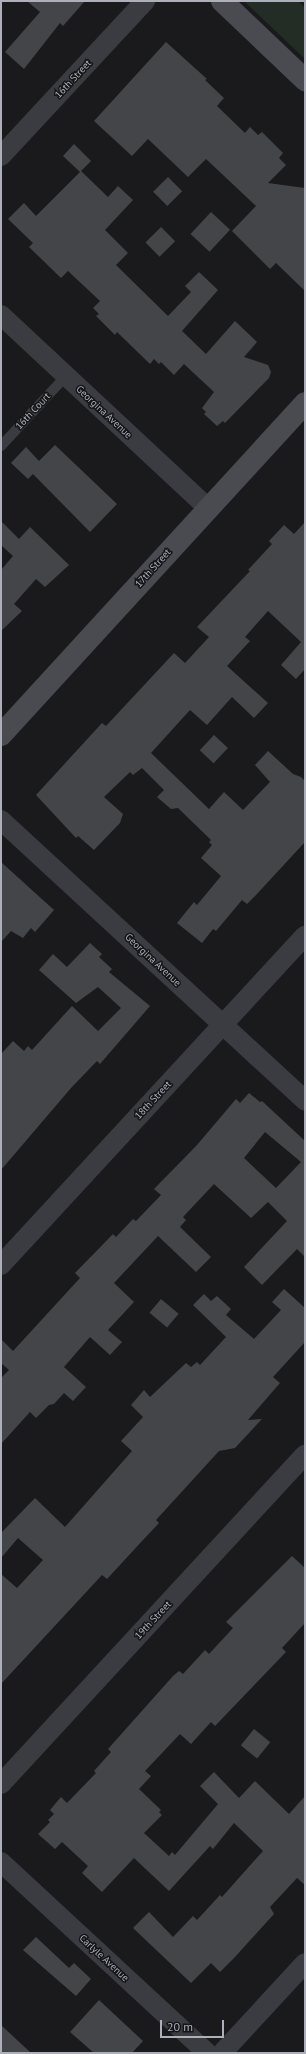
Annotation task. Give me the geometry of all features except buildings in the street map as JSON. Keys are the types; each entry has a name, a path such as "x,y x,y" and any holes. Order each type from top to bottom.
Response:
{"street":[{"name":"16th Street","path":"1,156 145,1"},
{"path":"222,1 305,80"},
{"name":"Georgina Avenue","path":"1,315 65,377 208,508"},
{"name":"17th Street","path":"1,735 305,403"},
{"name":"Georgina Avenue","path":"1,820 305,1101"},
{"name":"18th Street","path":"1,1265 305,936"},
{"name":"19th Street","path":"1,1784 305,1455"},
{"name":"Carlyle Avenue","path":"1,1862 207,2053"},
{"path":"222,2053 305,1963"}],"lane":[{"name":"16th Court","path":"1,446 65,377"}],"shaded area":[{"path":"244,1 298,1 305,8 305,59"}]}
